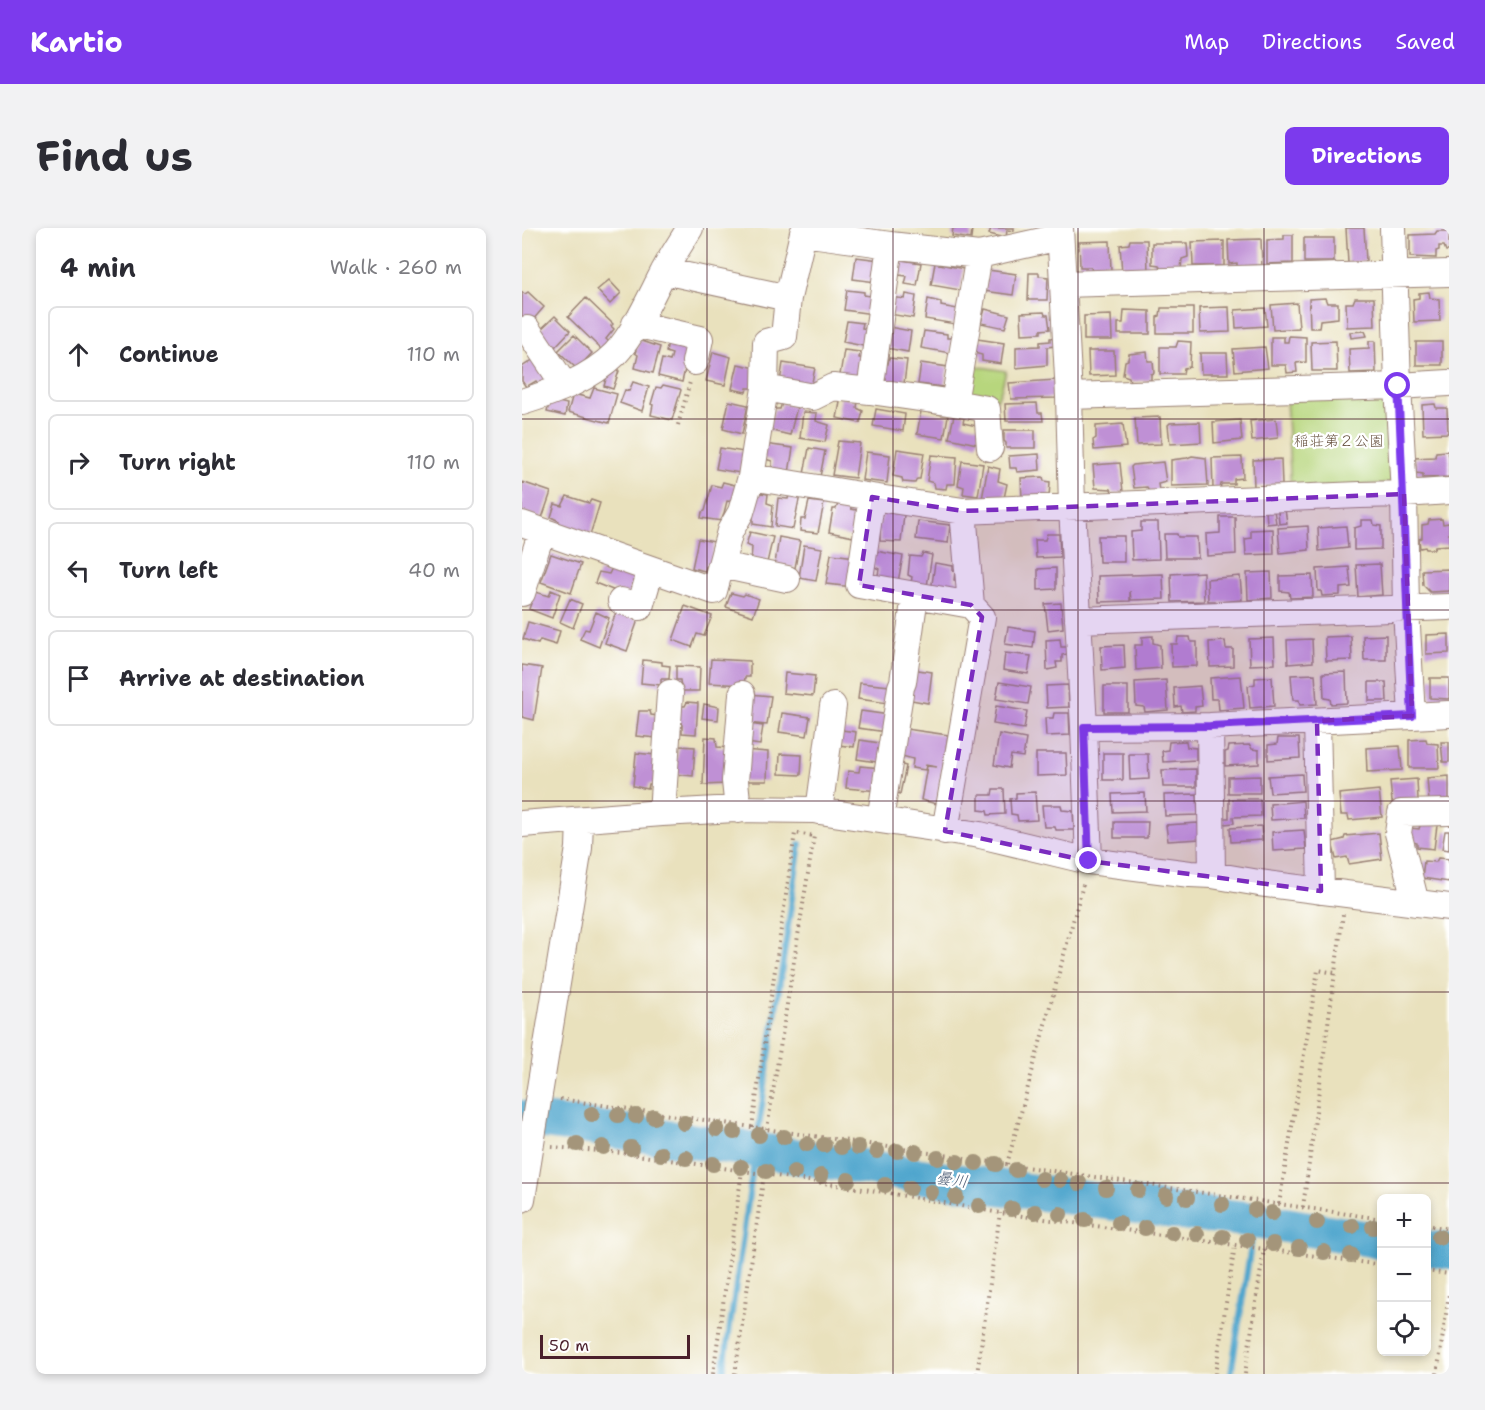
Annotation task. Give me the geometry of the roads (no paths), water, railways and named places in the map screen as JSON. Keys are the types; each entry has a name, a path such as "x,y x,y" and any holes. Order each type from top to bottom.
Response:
{"street":[{"path":"522,402 547,394 587,375 614,354 625,341 690,228"},
{"path":"1393,228 1412,716"},
{"path":"522,593 532,528 714,591 730,531 741,512 751,477 765,388 766,342 784,337 788,298 804,230 890,245 979,255 1060,233 1089,861"},
{"path":"870,391 890,245"},
{"path":"954,403 979,255"},
{"path":"664,271 788,298"},
{"path":"1063,284 1449,273"},
{"path":"635,324 700,339 695,362"},
{"path":"527,329 565,386"},
{"path":"1069,396 1449,383"},
{"path":"765,388 813,397 832,387 987,409 990,448"},
{"path":"751,477 963,511 1449,491"},
{"path":"872,497 859,585 971,605"},
{"path":"945,831 981,617 971,605 963,511"},
{"path":"721,565 787,579"},
{"path":"621,601 640,607 651,569"},
{"path":"880,820 915,595"},
{"path":"1078,620 1449,607"},
{"path":"662,813 670,693"},
{"path":"738,810 735,781 742,694"},
{"path":"819,811 833,706"},
{"path":"1084,727 1210,726 1449,714"},
{"path":"1317,721 1334,892"},
{"path":"1210,726 1212,875"},
{"path":"522,824 662,813 738,810 819,811 980,836 1089,861 1449,907"},
{"path":"1416,903 1398,833 1401,813 1449,812"},
{"path":"522,1200 579,848 580,820"}],"waterway":[{"path":"723,1374 800,844"},
{"name":"曇川","path":"522,1118 756,1150 953,1181 1255,1220 1377,1240"},
{"path":"1231,1374 1255,1220"},
{"name":"曇川","path":"1431,1249 1449,1251"}],"park label":[{"name":"稲荘第２公園","path":"1339,441"}]}
